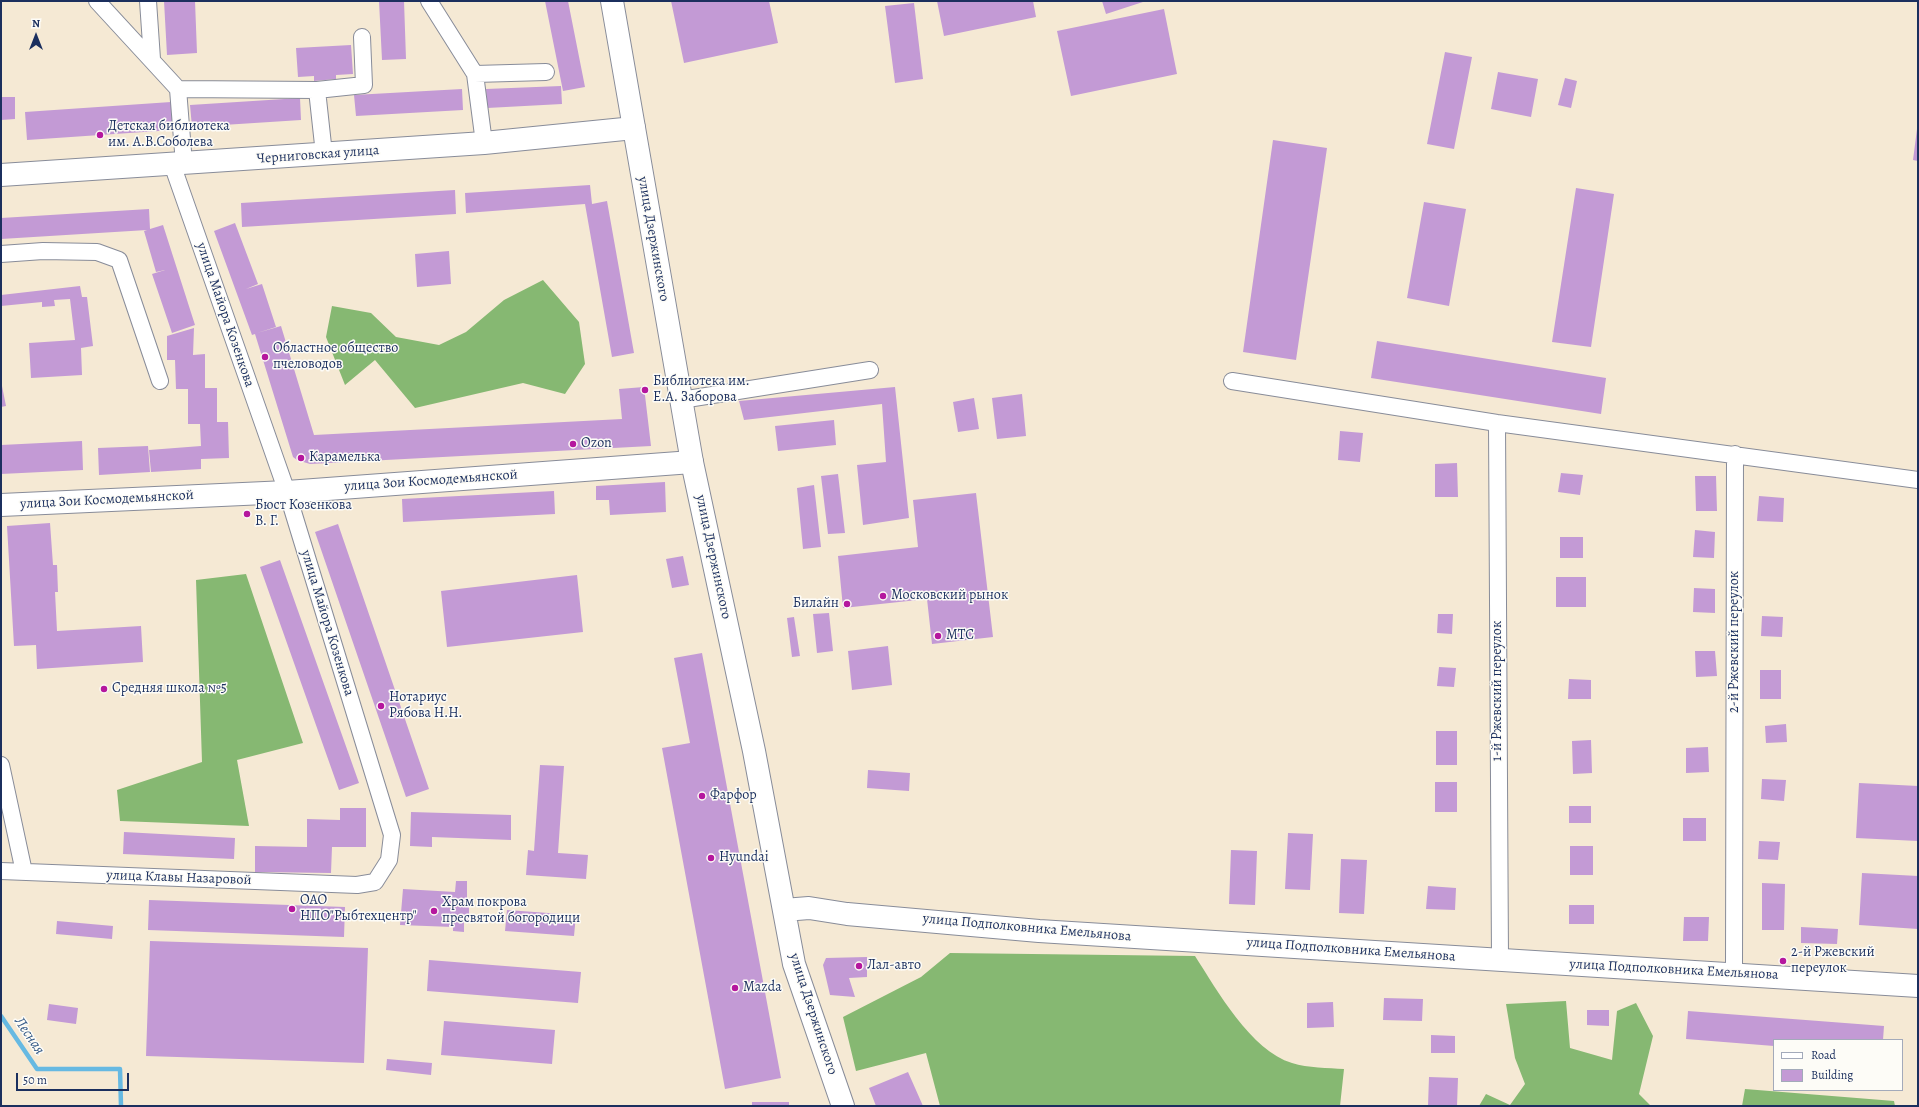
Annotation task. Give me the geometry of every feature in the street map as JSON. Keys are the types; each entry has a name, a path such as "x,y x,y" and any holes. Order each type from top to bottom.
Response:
{"main road":[{"name":"улица Дзержинского","path":"612,1 692,462 754,750 794,964 842,1106"},
{"name":"Черниговская улица","path":"1,175 324,154 484,142 634,128"},
{"name":"улица Зои Космодемьянской","path":"1,505 287,492 692,462"},
{"name":"улица Подполковника Емельянова","path":"784,910 810,908 847,914 998,926 1039,931 1918,986"}],"street":[{"path":"97,1 178,89 316,90 364,85 362,37"},
{"path":"148,1 152,59"},
{"path":"429,1 475,74 484,142"},
{"path":"475,74 546,72"},
{"name":"улица Майора Козенкова","path":"178,89 178,164 287,492 392,834 389,860 375,882 357,885"},
{"path":"316,90 324,154"},
{"path":"1,254 97,252 119,260 160,381"},
{"path":"681,400 870,370"},
{"path":"1232,381 1497,424 1735,454 1918,480"},
{"name":"1-й Ржевский переулок","path":"1497,424 1500,959"},
{"name":"2-й Ржевский переулок","path":"1733,974 1735,454"},
{"path":"1,765 24,872"},
{"name":"улица Клавы Назаровой","path":"1,871 357,885"}],"green space":[{"path":"543,280 579,322 585,364 565,394 523,383 415,408 375,360 345,385 326,337 332,306 371,313 396,337 439,345 466,332 504,300"},
{"path":"246,574 303,743 237,760 249,826 120,821 117,790 202,762 196,580"},
{"path":"950,953 1195,956 1236,1018 1263,1046 1277,1056 1298,1065 1344,1069 1340,1106 940,1106 926,1053 856,1071 843,1017 921,977"},
{"path":"1566,1001 1570,1048 1612,1060 1617,1011 1636,1003 1653,1036 1639,1094 1651,1106 1479,1106 1486,1094 1510,1105 1525,1084 1515,1058 1506,1004"},
{"path":"1745,1089 1894,1101 1895,1106 1742,1106"}],"building":[{"path":"164,1 195,1 197,53 167,55"},
{"path":"379,1 404,1 406,59 382,60"},
{"path":"545,1 568,1 585,87 563,91"},
{"path":"671,1 769,1 778,43 684,63"},
{"path":"937,1 1033,1 1036,17 944,36"},
{"path":"1102,1 1146,1 1106,14"},
{"path":"914,3 923,79 895,83 885,6"},
{"path":"1164,9 1177,74 1071,96 1057,31"},
{"path":"351,45 353,74 336,75 336,79 314,81 314,76 298,77 296,48"},
{"path":"1445,52 1472,57 1454,149 1427,144"},
{"path":"1498,72 1538,79 1531,117 1491,109"},
{"path":"1565,78 1577,81 1571,108 1558,105"},
{"path":"561,86 562,104 487,108 486,89"},
{"path":"462,89 463,110 356,116 354,95"},
{"path":"1,97 15,97 15,119 1,120"},
{"path":"300,98 301,120 192,127 190,105"},
{"path":"171,102 173,130 27,140 25,112"},
{"path":"1917,129 1918,130 1918,161 1913,160"},
{"path":"1273,140 1327,148 1296,360 1243,352"},
{"path":"590,185 592,204 607,201 634,353 612,357 585,204 466,213 465,193"},
{"path":"1576,188 1614,194 1591,347 1552,342"},
{"path":"455,190 456,214 242,227 241,203"},
{"path":"1424,202 1466,209 1449,306 1407,298"},
{"path":"149,209 150,229 163,225 195,325 172,333 152,274 165,270 156,272 144,231 147,230 1,239 1,218"},
{"path":"235,223 258,284 246,289 262,284 276,327 257,333 281,326 314,435 622,419 619,389 644,387 651,446 310,464 297,460 293,457 255,334 252,335 214,231"},
{"path":"449,251 451,284 417,287 415,254"},
{"path":"80,286 82,297 87,297 93,346 81,348 82,375 31,378 29,343 75,340 70,299 54,300 55,306 42,307 42,302 1,306 1,295"},
{"path":"194,328 193,355 205,354 205,388 217,388 217,422 228,422 229,458 201,459 201,469 151,472 149,450 201,446 200,424 188,424 188,389 176,389 175,360 167,360 167,336"},
{"path":"1377,341 1606,378 1601,414 1371,378"},
{"path":"2,386 6,406 1,407 1,387"},
{"path":"895,387 909,518 863,525 857,465 886,462 882,404 744,420 739,401"},
{"path":"1022,394 1026,436 997,439 992,398"},
{"path":"974,398 979,429 958,432 953,402"},
{"path":"834,420 836,445 778,451 775,426"},
{"path":"1340,431 1363,433 1360,462 1338,460"},
{"path":"82,441 83,470 1,474 1,445"},
{"path":"148,446 150,472 99,475 98,448"},
{"path":"1457,463 1458,497 1435,497 1435,464"},
{"path":"1561,473 1583,475 1580,495 1558,492"},
{"path":"838,474 845,533 828,534 821,476"},
{"path":"1695,476 1716,476 1717,511 1696,511"},
{"path":"665,482 666,512 610,515 609,500 596,500 596,486"},
{"path":"814,485 821,547 803,549 797,488"},
{"path":"554,491 555,514 403,522 402,499"},
{"path":"976,493 993,637 932,644 927,599 843,608 838,556 918,547 913,500"},
{"path":"1759,496 1784,498 1783,522 1757,521"},
{"path":"50,523 53,565 57,565 58,592 55,592 57,631 141,626 143,662 37,669 36,645 14,646 7,526"},
{"path":"338,524 429,789 406,797 315,532"},
{"path":"1695,530 1715,532 1714,558 1693,557"},
{"path":"1560,537 1583,537 1583,558 1560,558"},
{"path":"683,556 689,585 672,588 666,559"},
{"path":"280,560 359,783 339,790 260,567"},
{"path":"577,575 583,632 447,647 441,591"},
{"path":"1556,577 1586,577 1586,607 1556,607"},
{"path":"1694,588 1715,589 1715,613 1693,612"},
{"path":"829,613 833,651 817,653 813,614"},
{"path":"1438,614 1453,614 1452,634 1437,633"},
{"path":"1762,616 1783,617 1782,637 1761,636"},
{"path":"794,617 800,656 792,657 787,618"},
{"path":"888,646 892,685 852,690 848,651"},
{"path":"1695,651 1715,651 1717,676 1696,677"},
{"path":"702,653 781,1078 725,1089 662,748 690,743 674,658"},
{"path":"1439,667 1456,668 1454,687 1437,686"},
{"path":"1760,670 1781,670 1781,699 1760,699"},
{"path":"1569,679 1591,680 1591,699 1568,699"},
{"path":"1786,724 1787,742 1766,743 1765,726"},
{"path":"1436,731 1457,731 1457,765 1436,765"},
{"path":"1591,740 1592,773 1573,774 1572,741"},
{"path":"1708,747 1709,772 1686,773 1686,748"},
{"path":"540,765 564,766 558,853 588,855 586,879 526,875 528,850 534,851"},
{"path":"868,770 910,773 909,791 867,788"},
{"path":"1762,779 1786,780 1784,801 1761,799"},
{"path":"1435,782 1457,782 1457,812 1435,812"},
{"path":"1859,783 1918,786 1918,841 1856,838"},
{"path":"1569,806 1591,806 1591,823 1569,823"},
{"path":"340,808 366,808 366,847 332,847 331,873 255,872 255,846 307,847 307,819 340,820"},
{"path":"411,812 511,815 511,840 432,837 432,847 410,846"},
{"path":"1683,818 1706,818 1706,841 1683,841"},
{"path":"124,832 235,838 234,859 123,854"},
{"path":"1288,833 1313,834 1310,890 1285,889"},
{"path":"1759,841 1780,842 1778,860 1758,859"},
{"path":"1570,846 1593,846 1593,875 1570,875"},
{"path":"1231,850 1257,851 1255,905 1229,904"},
{"path":"1341,859 1367,860 1364,914 1339,913"},
{"path":"1862,873 1918,876 1918,929 1859,925"},
{"name":"Храм покрова пресвятой богородици","path":"456,881 467,881 469,920 464,919 464,932 453,931 453,927 400,925 403,889 455,892"},
{"path":"1762,883 1785,884 1784,930 1762,930"},
{"path":"1428,886 1456,888 1455,910 1426,909"},
{"path":"149,900 345,907 344,937 148,930"},
{"path":"1569,905 1594,905 1594,924 1569,924"},
{"path":"507,910 576,915 574,936 505,931"},
{"path":"1684,917 1709,917 1708,941 1683,941"},
{"path":"57,921 113,926 112,939 56,934"},
{"path":"1801,927 1838,929 1837,944 1801,943"},
{"path":"150,941 368,948 364,1063 146,1056"},
{"path":"867,957 867,977 849,978 855,997 830,995 823,965 826,958"},
{"path":"429,960 581,972 578,1003 427,991"},
{"path":"1384,998 1423,999 1422,1021 1383,1020"},
{"path":"1333,1002 1334,1027 1307,1028 1307,1003"},
{"path":"49,1004 78,1008 76,1024 47,1020"},
{"path":"1587,1010 1609,1010 1609,1026 1587,1025"},
{"path":"1688,1011 1884,1026 1883,1039 1773,1039 1773,1046 1686,1039"},
{"path":"444,1021 555,1030 552,1064 441,1055"},
{"path":"1431,1035 1455,1036 1455,1053 1431,1053"},
{"path":"387,1059 432,1063 431,1075 386,1070"},
{"path":"908,1072 923,1106 876,1106 869,1088"},
{"path":"1429,1077 1458,1078 1457,1106 1428,1106"},
{"path":"752,1102 789,1102 789,1106 752,1106"}],"waterway":[{"name":"Лесная","path":"1,1016 37,1069 120,1069 121,1106"}],"place":[{"name":"Детская библиотека им. А.В.Соболева","path":"100,135"},
{"name":"Областное общество пчеловодов","path":"265,357"},
{"name":"Библиотека им. Е.А. Заборова","path":"645,390"},
{"name":"Ozon","path":"573,444"},
{"name":"Карамелька","path":"301,458"},
{"name":"Бюст Козенкова В. Г.","path":"247,514"},
{"name":"Московский рынок","path":"883,596"},
{"name":"Билайн","path":"847,604"},
{"name":"МТС","path":"938,636"},
{"name":"Средняя школа №5","path":"104,689"},
{"name":"Нотариус Рябова Н.Н.","path":"381,706"},
{"name":"Фарфор","path":"702,796"},
{"name":"Hyundai","path":"711,858"},
{"name":"ОАО НПО\"Рыбтехцентр\"","path":"292,909"},
{"name":"Храм покрова пресвятой богородици","path":"434,911"},
{"name":"2-й Ржевский переулок","path":"1783,961"},
{"name":"Лал-авто","path":"859,966"},
{"name":"Mazda","path":"735,988"}]}
